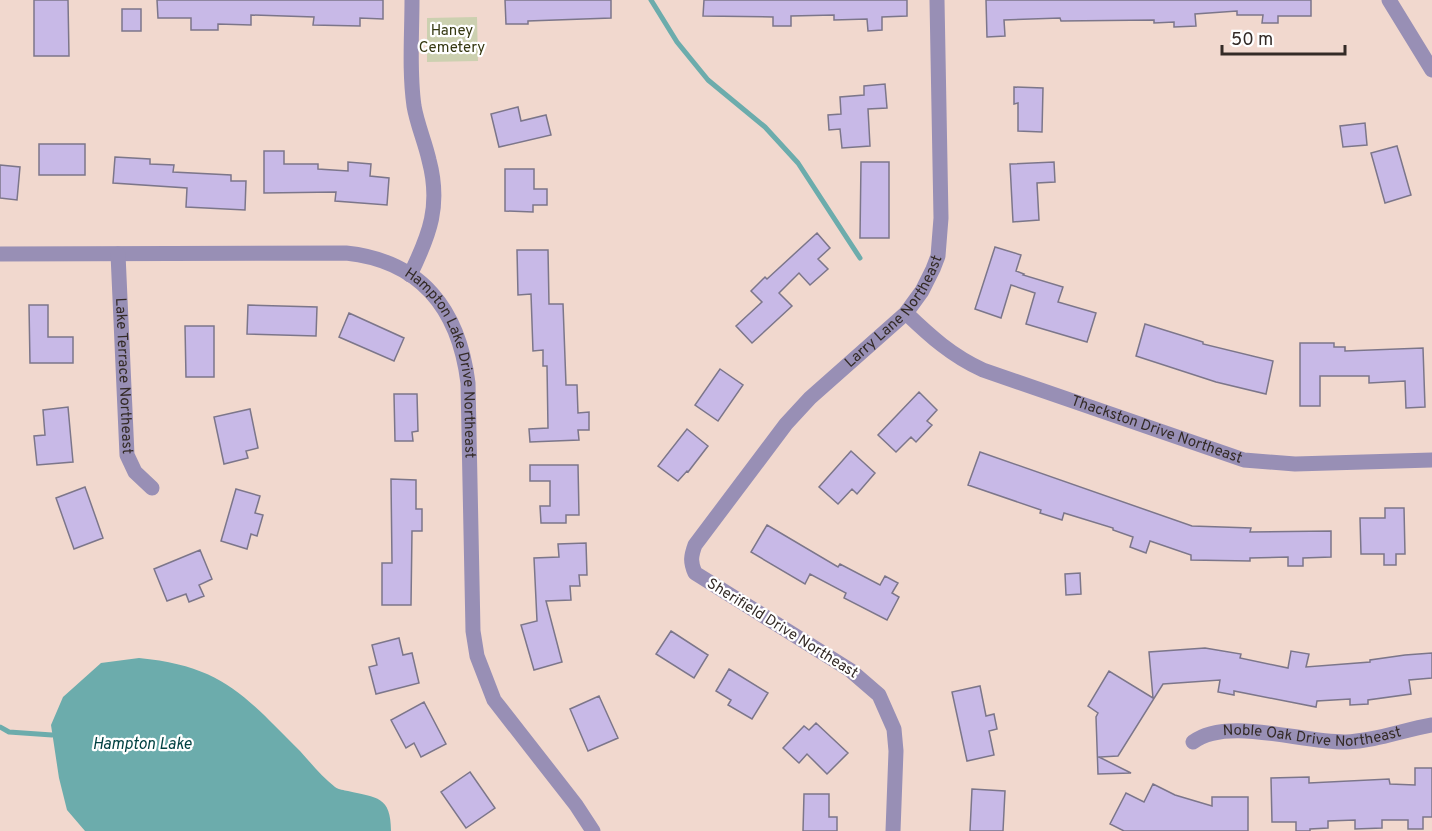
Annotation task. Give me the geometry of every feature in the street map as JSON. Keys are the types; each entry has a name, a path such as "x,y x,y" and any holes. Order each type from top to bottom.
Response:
{"street":[{"path":"410,274 426,242 435,205 430,161 415,111 412,89 412,0"},
{"name":"Larry Lane Northeast","path":"691,564 691,554 695,545 786,424 810,398 906,313 922,291 933,269 938,256 940,238 937,0"},
{"path":"1389,0 1432,70"},
{"name":"Hampton Lake Drive Northeast","path":"0,255 346,253 366,255 410,274 426,286 443,306 464,357 468,383 472,631 477,656 494,700 576,805 593,831"},
{"name":"Lake Terrace Northeast","path":"118,254 127,455 135,472 152,488"},
{"name":"Thackston Drive Northeast","path":"906,313 941,346 983,370 1244,460 1295,464 1432,460"},
{"name":"Sherifield Drive Northeast","path":"691,564 694,573 701,578 850,670 879,694 894,729 896,751 893,831"},
{"name":"Noble Oak Drive Northeast","path":"1193,742 1202,735 1233,729 1327,742 1349,742 1388,736 1432,725"}],"green space":[{"name":"Haney Cemetery","path":"477,17 478,61 427,62 427,18"}],"water":[{"name":"Hampton Lake","path":"139,658 191,668 230,686 263,714 335,787 367,795 385,805 391,831 85,831 67,810 59,778 51,725 63,697 101,663"}],"building":[{"path":"34,0 68,0 69,56 34,56"},
{"path":"157,0 383,0 383,19 360,18 360,26 313,25 314,17 251,15 251,25 218,24 218,30 191,30 191,18 158,18"},
{"path":"505,0 611,0 611,18 506,24"},
{"path":"704,0 907,0 907,16 882,17 882,30 868,31 867,19 834,20 834,15 791,16 791,26 773,26 773,17 703,16"},
{"path":"986,0 1311,0 1311,16 1278,16 1278,23 1262,23 1263,15 1237,15 1237,11 1195,14 1196,26 1174,27 1174,22 1154,23 1154,20 1061,21 1060,18 1004,20 1005,36 987,37"},
{"path":"122,9 141,9 141,31 122,31"},
{"path":"885,84 887,108 868,109 870,146 842,148 840,129 829,130 828,115 841,114 840,97 864,95 864,86"},
{"path":"1014,87 1043,88 1042,132 1018,131 1018,103 1014,104"},
{"path":"518,107 521,121 546,115 551,135 499,147 491,114"},
{"path":"1365,123 1367,145 1343,147 1340,126"},
{"path":"39,144 85,144 85,175 39,175"},
{"path":"1397,146 1411,195 1385,203 1371,153"},
{"path":"264,151 284,151 284,164 318,164 318,169 348,171 348,162 371,164 370,176 389,178 387,205 335,201 336,192 264,193"},
{"path":"115,157 150,159 150,164 174,165 173,172 231,175 231,181 246,181 245,210 186,207 187,188 113,183"},
{"path":"861,162 889,162 889,238 860,238"},
{"path":"1054,162 1055,182 1037,183 1039,220 1013,222 1010,164"},
{"path":"0,165 20,167 17,200 0,198"},
{"path":"505,169 534,169 534,189 547,189 547,205 533,205 533,212 505,211"},
{"path":"817,233 830,248 818,259 828,269 810,285 799,273 779,293 792,306 752,343 736,326 762,302 751,291"},
{"path":"995,247 1021,255 1016,271 1063,287 1058,302 1096,313 1087,342 1026,324 1035,293 1011,285 1001,318 975,309"},
{"path":"517,250 548,250 549,304 563,304 566,385 577,385 578,413 589,412 589,430 578,430 579,440 530,442 529,429 548,428 547,366 543,366 543,350 533,351 531,294 518,295"},
{"path":"29,305 48,305 48,337 73,337 73,363 30,363"},
{"path":"248,305 317,307 316,336 247,334"},
{"path":"349,313 404,338 394,361 339,337"},
{"path":"1145,324 1203,342 1203,344 1273,361 1266,394 1216,382 1136,356"},
{"path":"185,326 214,326 214,377 186,377"},
{"path":"1300,343 1334,343 1334,347 1345,347 1345,351 1423,348 1425,407 1406,408 1405,381 1369,383 1369,376 1320,376 1320,406 1300,406"},
{"path":"720,369 743,385 718,421 695,405"},
{"path":"919,392 937,410 927,421 932,425 916,442 911,437 896,452 878,435"},
{"path":"394,394 417,394 418,431 412,432 413,441 395,441"},
{"path":"68,407 73,462 37,465 34,436 45,435 43,410"},
{"path":"250,409 258,448 246,451 248,458 224,464 214,417"},
{"path":"687,429 708,446 678,481 658,466"},
{"path":"851,451 875,473 857,494 852,489 838,504 819,487"},
{"path":"980,452 1192,526 1251,528 1250,532 1331,531 1331,557 1303,558 1303,566 1288,566 1288,557 1250,558 1250,561 1191,560 1191,555 1150,541 1146,553 1130,547 1133,537 1113,530 1113,528 1064,513 1062,520 1040,513 1041,510 968,485"},
{"path":"530,465 578,465 579,515 566,515 566,523 541,523 540,506 550,506 550,481 530,481"},
{"path":"391,479 416,480 416,509 422,509 422,531 412,531 411,605 382,605 382,563 392,563"},
{"path":"85,487 103,538 74,549 56,498"},
{"path":"236,489 260,496 255,513 263,515 257,536 251,534 247,549 221,541"},
{"path":"1385,508 1404,508 1405,554 1396,554 1396,565 1384,565 1384,554 1361,554 1360,518 1385,518"},
{"path":"767,525 838,567 840,564 880,585 885,576 898,583 892,593 899,597 887,620 844,598 846,593 810,574 805,584 751,552"},
{"path":"586,543 587,575 579,575 580,586 570,586 571,600 546,601 562,662 534,670 521,625 537,621 534,558 559,557 558,544"},
{"path":"200,550 212,579 199,585 204,596 189,602 186,594 167,601 154,569"},
{"path":"1080,573 1081,594 1066,595 1065,574"},
{"path":"671,631 708,655 694,678 656,654"},
{"path":"399,638 403,655 412,653 419,683 376,694 369,667 377,665 372,645"},
{"path":"1205,648 1241,654 1240,658 1288,668 1291,651 1309,654 1306,667 1370,662 1370,660 1432,653 1432,678 1409,680 1411,694 1368,700 1368,704 1350,705 1350,699 1317,701 1316,707 1234,691 1234,695 1218,692 1220,680 1163,684 1118,756 1099,757 1131,773 1098,774 1096,717 1098,713 1088,706 1109,671 1153,698 1149,652"},
{"path":"729,669 768,693 752,719 728,705 731,700 716,691"},
{"path":"980,686 986,716 994,714 997,729 989,731 994,755 967,761 952,692"},
{"path":"599,696 618,738 588,751 570,709"},
{"path":"424,702 446,744 421,757 414,743 406,748 391,720"},
{"path":"816,723 848,753 827,774 807,754 799,763 783,748 804,726 809,730"},
{"path":"1415,768 1432,768 1432,817 1423,817 1423,829 1408,829 1408,820 1382,820 1382,828 1355,829 1355,820 1328,821 1328,828 1310,829 1310,831 1296,831 1296,822 1272,822 1271,778 1309,777 1309,783 1389,779 1390,784 1415,785"},
{"path":"470,772 495,808 466,828 441,792"},
{"path":"1153,784 1175,795 1212,806 1212,797 1248,797 1248,831 1124,831 1110,824 1126,793 1144,802"},
{"path":"972,789 1005,791 1003,831 970,831"},
{"path":"804,794 829,794 829,817 837,817 837,831 803,831"}],"waterway":[{"path":"651,0 677,42 708,80 765,127 798,163 860,258"},
{"path":"0,727 9,732 52,735"}]}
